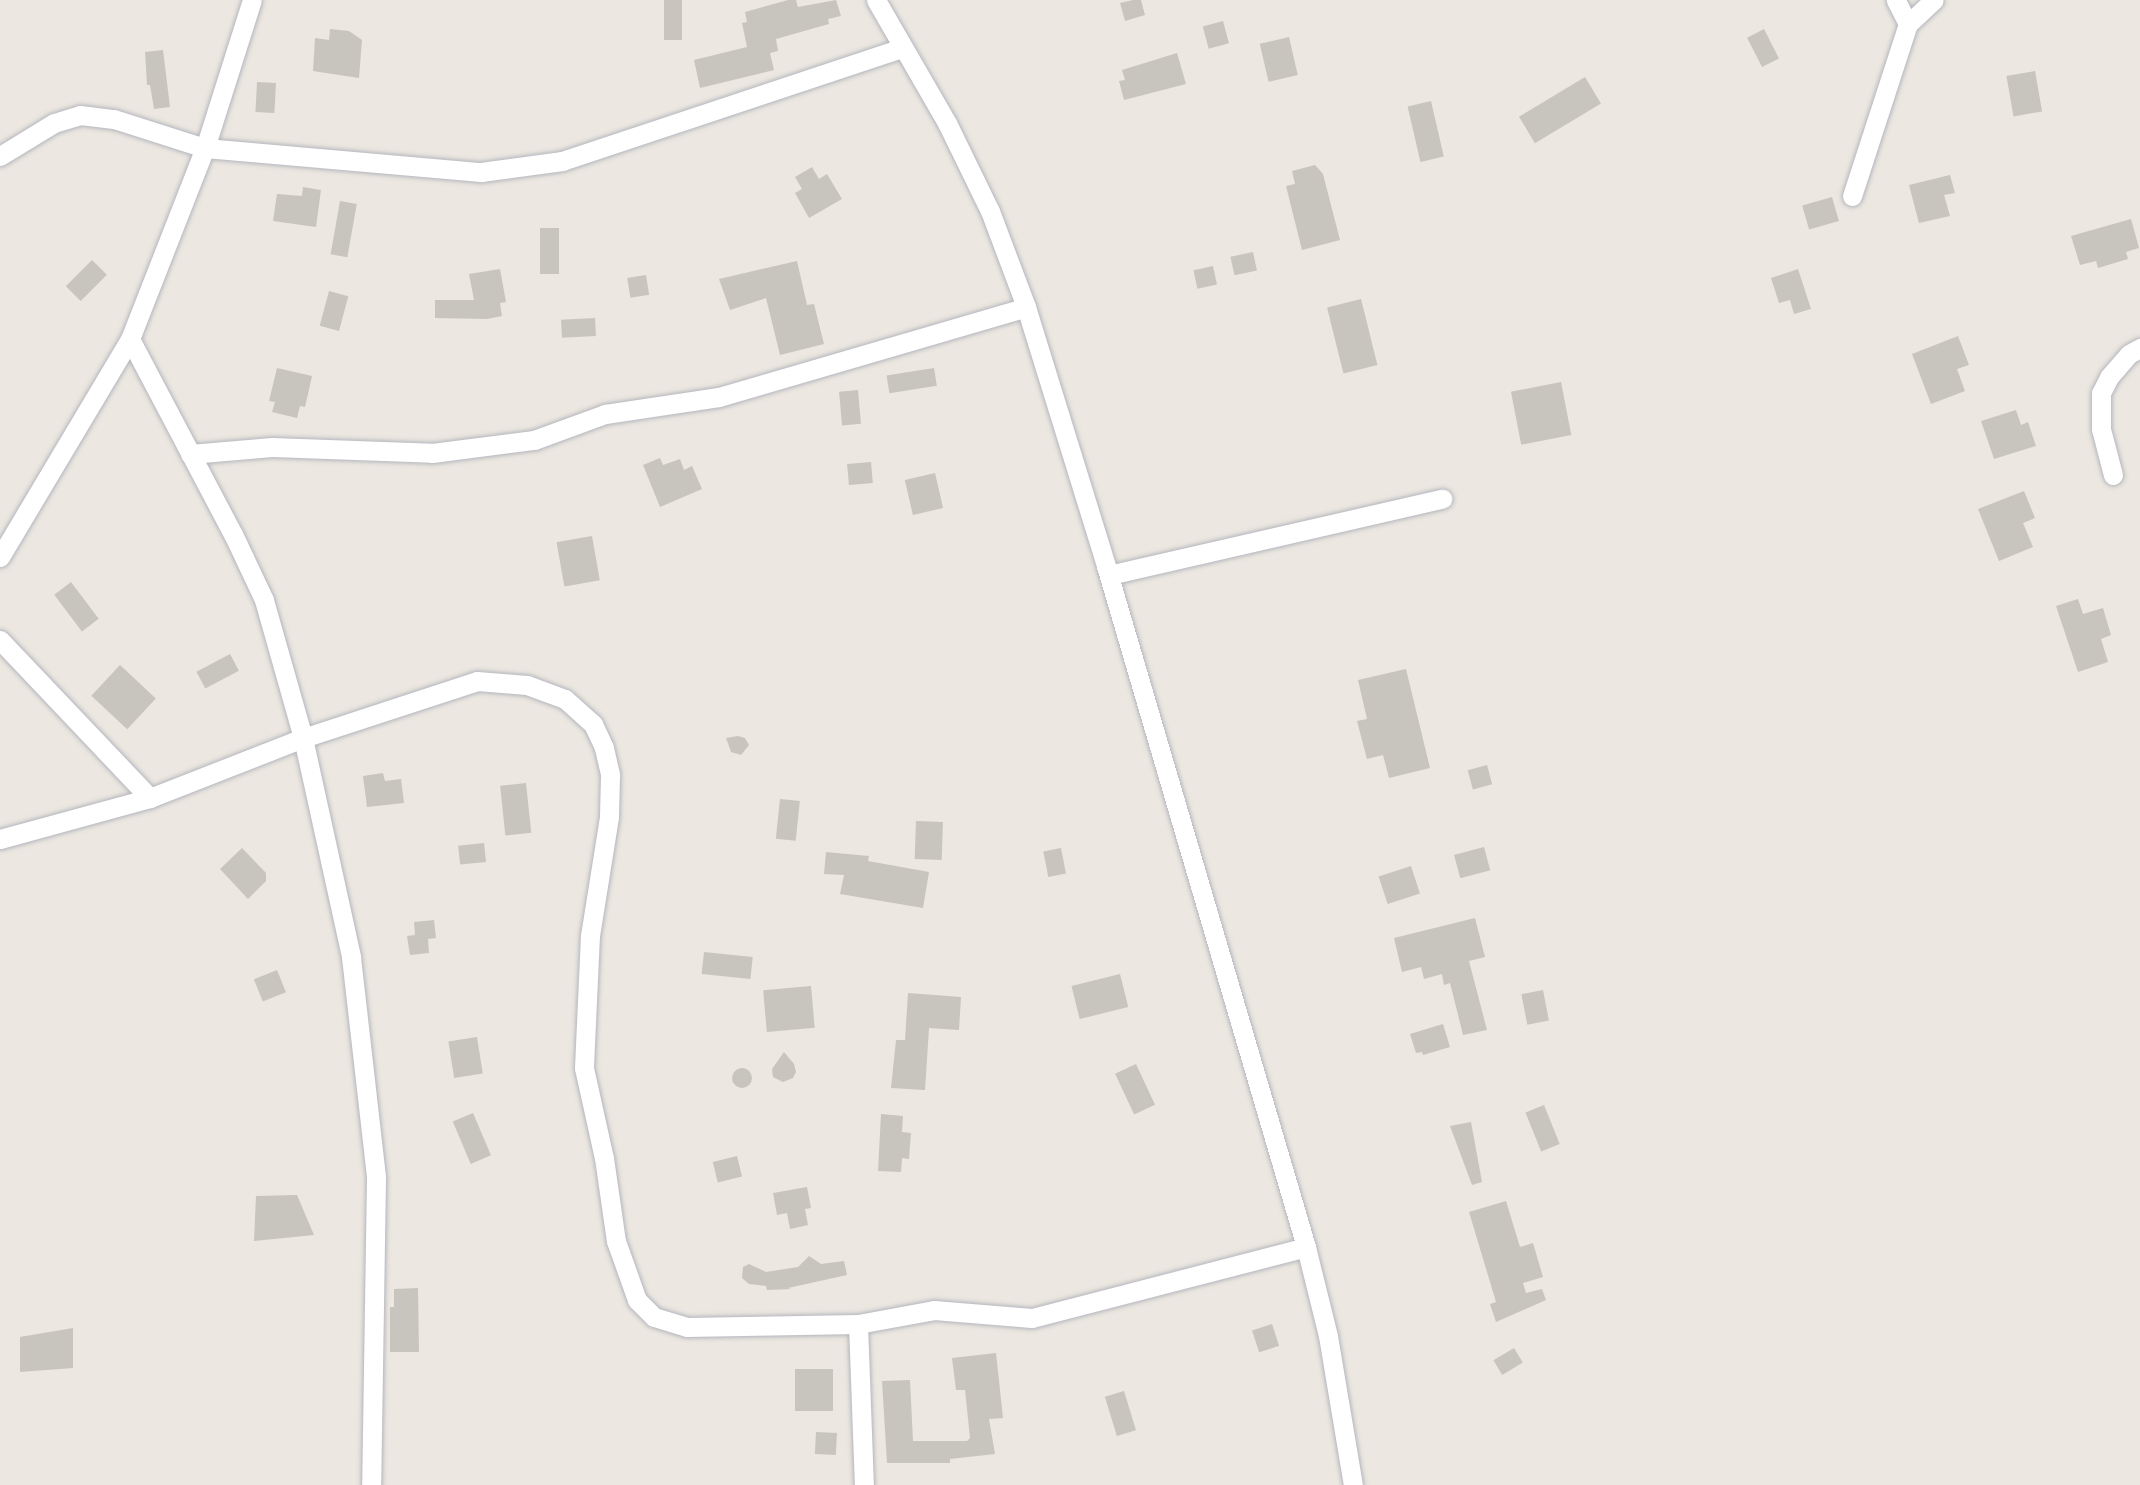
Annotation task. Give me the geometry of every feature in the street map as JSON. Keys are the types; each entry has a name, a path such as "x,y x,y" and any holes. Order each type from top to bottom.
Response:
{"street":[{"path":"0,557 130,339 205,148 253,0"},
{"path":"876,0 947,123 990,211 1026,307 1109,575 1306,1247 1328,1336 1353,1485"},
{"path":"1896,0 1908,24"},
{"path":"1852,196 1908,24 1934,0"},
{"path":"0,156 54,124 80,115 105,117 205,148 481,172 562,161 902,48"},
{"path":"190,454 272,447 432,453 534,440 605,414 719,397 1026,307"},
{"path":"130,339 233,534 264,600 303,738 351,957 376,1178 371,1485"},
{"path":"2113,475 2101,429 2101,393 2109,377 2129,354 2140,348"},
{"path":"1109,575 1442,499"},
{"path":"0,640 150,798"},
{"path":"0,839 150,798 303,738 477,681 527,685 565,699 593,724 604,748 610,775 609,817 590,934 584,1068 604,1158 616,1241 637,1300 653,1317 687,1327 858,1324 934,1310 1009,1317 1043,1316 1306,1247"},
{"path":"858,1324 864,1485"}],"building":[{"path":"664,0 682,0 682,40 664,40"},
{"path":"796,0 798,7 836,0 841,16 828,19 829,24 776,39 778,51 770,53 774,70 700,88 694,60 747,47 742,23 747,22 745,12"},
{"path":"1141,0 1145,15 1125,21 1120,3"},
{"path":"1223,21 1229,43 1209,49 1203,26"},
{"path":"330,29 349,31 362,40 359,78 313,71 315,38 329,40"},
{"path":"1764,29 1779,58 1762,67 1747,38"},
{"path":"1289,37 1298,75 1269,82 1260,44"},
{"path":"163,50 170,107 154,109 150,85 147,85 145,52"},
{"path":"1177,53 1186,84 1124,100 1119,81 1125,80 1122,70"},
{"path":"2035,71 2042,111 2014,116 2006,76"},
{"path":"1585,77 1601,104 1535,143 1519,117"},
{"path":"257,82 276,83 274,113 255,112"},
{"path":"1431,101 1444,157 1420,162 1408,106"},
{"path":"1315,165 1323,174 1340,240 1302,250 1286,186 1295,184 1292,171"},
{"path":"812,167 819,179 827,174 842,199 809,218 795,193 802,189 795,177"},
{"path":"1950,175 1955,193 1944,195 1950,216 1919,223 1909,185"},
{"path":"303,187 321,190 316,227 273,221 277,194 302,196"},
{"path":"1832,197 1839,221 1809,230 1802,206"},
{"path":"340,201 357,204 347,257 331,254"},
{"path":"2131,219 2139,248 2126,252 2128,259 2098,268 2096,261 2080,265 2071,236"},
{"path":"540,228 559,228 559,274 540,274"},
{"path":"1253,252 1257,271 1234,275 1231,257"},
{"path":"92,260 107,275 81,301 66,286"},
{"path":"797,261 807,305 814,304 824,344 780,355 766,298 730,310 719,279"},
{"path":"1213,266 1217,285 1197,289 1193,270"},
{"path":"500,269 506,302 500,303 502,316 487,319 435,318 435,300 474,300 469,274"},
{"path":"1798,269 1811,309 1794,314 1790,300 1779,303 1771,278"},
{"path":"646,275 649,295 630,298 627,278"},
{"path":"329,291 348,296 339,331 320,326"},
{"path":"1361,299 1377,365 1343,373 1327,307"},
{"path":"595,318 596,336 562,338 561,320"},
{"path":"1958,336 1969,365 1957,369 1965,391 1931,404 1912,354"},
{"path":"277,368 312,376 305,407 300,406 297,418 272,412 275,402 269,401"},
{"path":"934,368 937,386 889,393 887,376"},
{"path":"1561,382 1571,435 1521,445 1511,392"},
{"path":"858,390 861,424 842,426 839,392"},
{"path":"2016,410 2021,425 2028,422 2036,446 1994,459 1981,421"},
{"path":"660,458 663,465 680,459 684,470 692,466 702,489 660,507 643,465"},
{"path":"871,462 873,483 849,485 847,464"},
{"path":"935,473 943,508 913,515 905,480"},
{"path":"2024,491 2035,518 2023,523 2033,547 1999,561 1978,509"},
{"path":"592,536 600,580 564,587 557,542"},
{"path":"71,582 99,619 82,631 54,595"},
{"path":"2078,599 2083,614 2103,608 2111,635 2101,639 2108,662 2078,672 2056,606"},
{"path":"230,654 239,671 205,689 196,672"},
{"path":"120,665 156,698 127,729 91,696"},
{"path":"1406,669 1430,768 1389,778 1383,755 1367,759 1357,721 1367,719 1358,680"},
{"path":"726,738 745,738 749,745 741,755 731,752"},
{"path":"1487,765 1492,784 1473,789 1468,770"},
{"path":"383,773 385,781 401,779 404,803 367,807 363,776"},
{"path":"526,783 531,833 505,835 500,786"},
{"path":"780,799 800,801 796,841 776,839"},
{"path":"916,821 943,822 942,860 915,859"},
{"path":"484,843 486,862 460,865 458,846"},
{"path":"1484,847 1490,870 1460,878 1454,855"},
{"path":"242,848 266,873 266,881 248,899 220,869"},
{"path":"1061,848 1066,874 1048,877 1043,851"},
{"path":"826,852 869,856 868,861 929,872 923,908 840,894 844,875 824,874"},
{"path":"1411,866 1420,894 1388,904 1379,877"},
{"path":"1475,918 1485,957 1469,961 1487,1030 1463,1035 1450,983 1444,985 1442,974 1424,979 1421,967 1402,972 1394,938"},
{"path":"434,920 436,938 428,939 429,953 410,955 407,936 415,935 414,922"},
{"path":"704,952 753,957 750,979 702,974"},
{"path":"277,970 286,992 263,1002 254,979"},
{"path":"1120,974 1128,1007 1080,1019 1071,986"},
{"path":"811,986 815,1028 767,1032 763,990"},
{"path":"1543,990 1549,1020 1527,1025 1521,994"},
{"path":"908,993 961,997 959,1030 929,1028 925,1090 891,1088 896,1040 905,1040"},
{"path":"1443,1024 1450,1047 1423,1055 1422,1052 1416,1053 1410,1034"},
{"path":"477,1037 483,1074 454,1078 448,1042"},
{"path":"784,1052 794,1064 796,1072 793,1078 783,1082 773,1077 772,1069"},
{"path":"1136,1064 1155,1105 1134,1115 1115,1074"},
{"path":"742,1068 749,1071 752,1078 749,1085 742,1088 735,1085 732,1078 735,1071"},
{"path":"1544,1105 1560,1144 1541,1151 1525,1112"},
{"path":"473,1113 491,1155 471,1164 453,1122"},
{"path":"881,1114 903,1116 902,1132 911,1133 909,1159 902,1158 901,1172 878,1171"},
{"path":"1471,1122 1482,1182 1472,1185 1450,1126"},
{"path":"737,1156 742,1176 718,1182 713,1162"},
{"path":"807,1187 811,1208 805,1209 808,1225 790,1229 787,1213 777,1215 773,1193"},
{"path":"297,1195 314,1235 254,1241 256,1196"},
{"path":"1506,1201 1520,1247 1533,1243 1543,1277 1523,1283 1526,1293 1542,1289 1546,1300 1496,1322 1490,1304 1496,1302 1469,1212"},
{"path":"809,1256 821,1264 844,1261 847,1275 788,1288 791,1289 767,1290 766,1286 749,1284 742,1278 743,1267 749,1264 766,1272 798,1267"},
{"path":"418,1288 419,1352 390,1352 390,1307 394,1307 394,1289"},
{"path":"1272,1324 1279,1346 1259,1352 1252,1330"},
{"path":"73,1328 73,1368 20,1372 20,1337"},
{"path":"1514,1348 1523,1363 1502,1375 1493,1360"},
{"path":"996,1353 1003,1418 989,1419 995,1454 950,1459 950,1463 887,1463 882,1381 910,1380 913,1441 967,1441 970,1438 965,1390 956,1390 952,1358"},
{"path":"795,1369 833,1369 833,1411 795,1411"},
{"path":"1124,1391 1136,1430 1117,1436 1105,1397"},
{"path":"816,1432 837,1433 836,1455 815,1454"}]}
